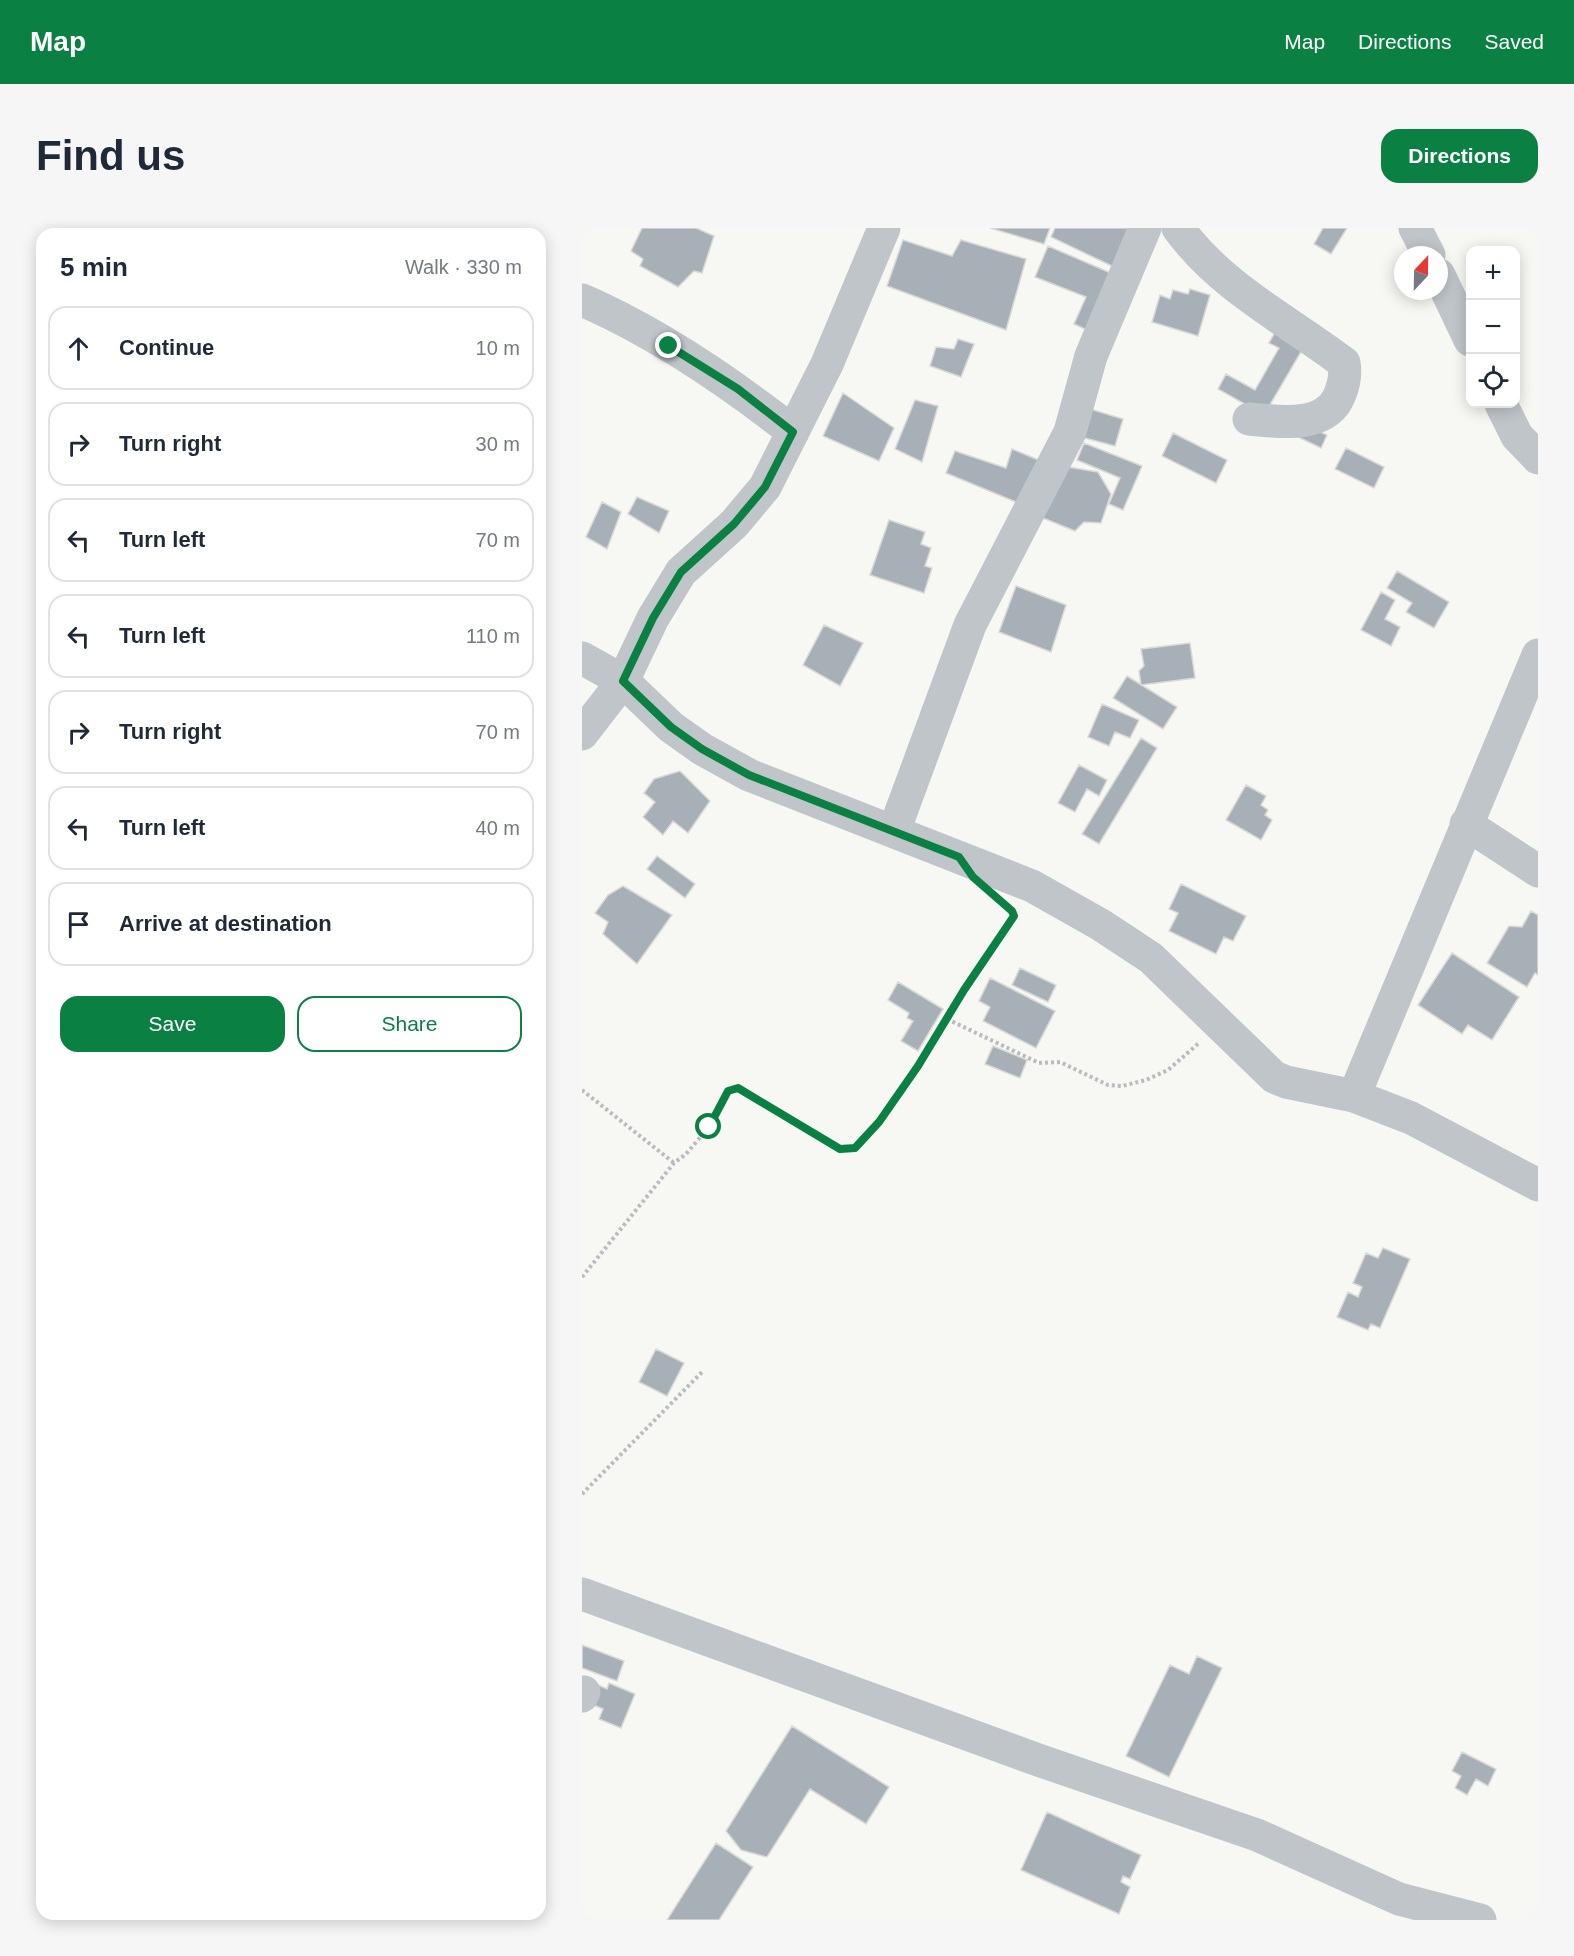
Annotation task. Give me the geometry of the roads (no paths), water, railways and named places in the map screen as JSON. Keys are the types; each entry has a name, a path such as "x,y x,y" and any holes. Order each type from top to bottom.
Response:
{"street":[{"path":"582,734 623,681 653,618 681,572 734,524 765,487 827,364 884,228"},
{"path":"894,831 970,625 1070,432 1091,356 1145,228"},
{"path":"1178,228 1217,273 1239,291 1344,363 1346,374 1342,388 1336,405 1327,413 1314,419 1275,422 1249,419"},
{"path":"1415,228 1424,246"},
{"path":"1448,294 1466,332"},
{"path":"582,300 659,341 738,389 793,432"},
{"path":"1503,408 1517,436 1538,458"},
{"path":"1354,1096 1538,655"},
{"path":"582,658 623,681 671,727 702,749 749,775 1032,886 1101,926 1151,958 1274,1077 1286,1082 1354,1096 1411,1118 1538,1185"},
{"path":"1466,824 1538,871"},
{"path":"582,1594 1041,1761 1257,1835 1399,1899 1480,1920"}]}
